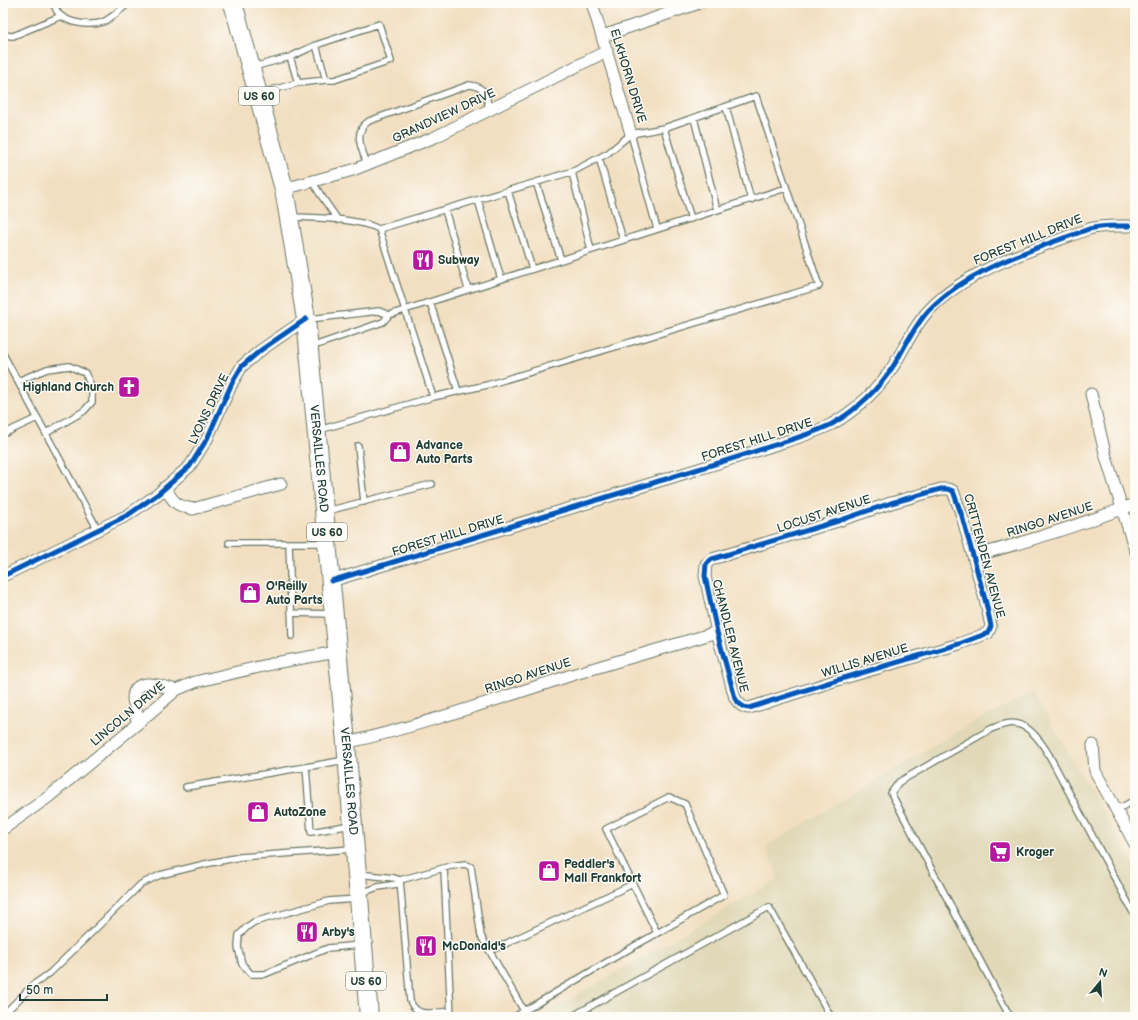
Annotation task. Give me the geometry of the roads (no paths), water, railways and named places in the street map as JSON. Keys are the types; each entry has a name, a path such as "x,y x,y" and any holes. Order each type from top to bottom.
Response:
{"highway":[{"name":"VERSAILLES ROAD","path":"233,3 284,189 306,319 332,581 369,1017"}],"street":[{"name":"ELKHORN DRIVE","path":"592,3 631,134"},
{"path":"602,36 699,3"},
{"name":"GRANDVIEW DRIVE","path":"284,189 353,170 435,137 607,51"},
{"name":"FOREST HILL DRIVE","path":"332,581 716,464 797,438 830,425 859,406 872,394 893,366 910,337 928,311 957,287 991,268 1089,229 1110,225 1129,226"},
{"name":"LYONS DRIVE","path":"3,576 128,515 190,466 207,439 232,383 242,366 260,350 306,319"},
{"path":"1091,394 1106,456 1135,550"},
{"path":"165,487 173,501 181,507 192,509 282,484"},
{"name":"LOCUST AVENUE","path":"706,564 712,559 838,521 891,503 941,489 950,490"},
{"name":"CRITTENDEN AVENUE","path":"950,490 954,493 962,516 986,603 991,626 989,630"},
{"name":"RINGO AVENUE","path":"973,556 1004,549 1084,523 1135,504"},
{"name":"CHANDLER AVENUE","path":"706,564 705,576 717,632 724,652 735,698 740,705 746,708"},
{"name":"WILLIS AVENUE","path":"746,708 959,644 987,634 989,630"},
{"name":"RINGO AVENUE","path":"347,751 383,735 504,698 572,675 717,632"},
{"name":"LINCOLN DRIVE","path":"3,830 47,798 176,690 195,682 280,662 337,652"},
{"path":"137,724 136,708 133,701 134,692 138,686 146,683 176,690"},
{"path":"1094,745 1095,771 1135,844"}],"lane":[{"path":"53,3 61,16 75,22 89,24 104,22 129,3"},
{"path":"3,35 13,36 61,16"},
{"path":"251,68 290,57 316,45 379,24 391,61 334,80 298,83 258,94"},
{"path":"316,45 326,80"},
{"path":"290,57 298,83"},
{"path":"367,164 359,134 361,128 369,121 469,85 475,86 482,90 487,96 489,110"},
{"path":"289,217 338,220 370,225 379,229 572,172 608,153 631,134 664,128 756,96 819,286 488,385 433,397 317,431"},
{"path":"726,107 750,200"},
{"path":"694,118 718,210"},
{"path":"664,128 690,219"},
{"path":"631,134 658,229"},
{"path":"599,158 623,240"},
{"path":"572,172 591,250"},
{"path":"312,181 338,220"},
{"path":"536,182 560,260"},
{"path":"309,348 383,322 389,315 786,188"},
{"path":"508,191 532,269"},
{"path":"478,200 501,279"},
{"path":"445,210 468,290"},
{"path":"379,229 433,397"},
{"path":"430,302 458,391"},
{"path":"306,319 379,311 389,315"},
{"path":"3,354 5,361 18,381 98,530"},
{"path":"18,381 46,369 69,366 84,373 92,388 92,402 84,411 46,433"},
{"path":"3,434 37,418"},
{"path":"358,446 364,502"},
{"path":"325,512 432,484"},
{"path":"228,543 328,543"},
{"path":"289,543 292,636"},
{"path":"291,613 334,614"},
{"path":"1010,1017 891,793 900,782 991,729 1008,723 1020,724 1032,732 1040,740 1049,755 1135,916"},
{"path":"186,787 306,767 347,751"},
{"path":"306,767 311,832 353,825"},
{"path":"514,1017 724,895 685,804 669,797 606,829 657,933"},
{"path":"1116,810 1135,800"},
{"path":"3,1015 33,985 50,973 141,884 151,878 204,864 240,858 274,854 355,849"},
{"path":"363,945 328,948 265,974 251,974 242,964 238,947 239,935 254,922 329,901 359,896 378,887 397,884 400,880 451,866 465,864 471,867 481,936 524,1011"},
{"path":"400,880 410,1001 416,1011 423,1013 451,1014 444,868"},
{"path":"357,874 400,880"},
{"path":"490,951 633,884"},
{"path":"571,1017 769,907 831,1017"}],"place":[{"name":"Subway","path":"423,260"},
{"name":"Highland Church","path":"129,387"},
{"name":"Advance Auto Parts","path":"400,452"},
{"name":"O'Reilly Auto Parts","path":"250,593"},
{"name":"AutoZone","path":"258,812"},
{"name":"Kroger","path":"1000,852"},
{"name":"Peddler's Mall Frankfort","path":"549,871"},
{"name":"Arby's","path":"307,932"},
{"name":"McDonald's","path":"426,946"}]}
